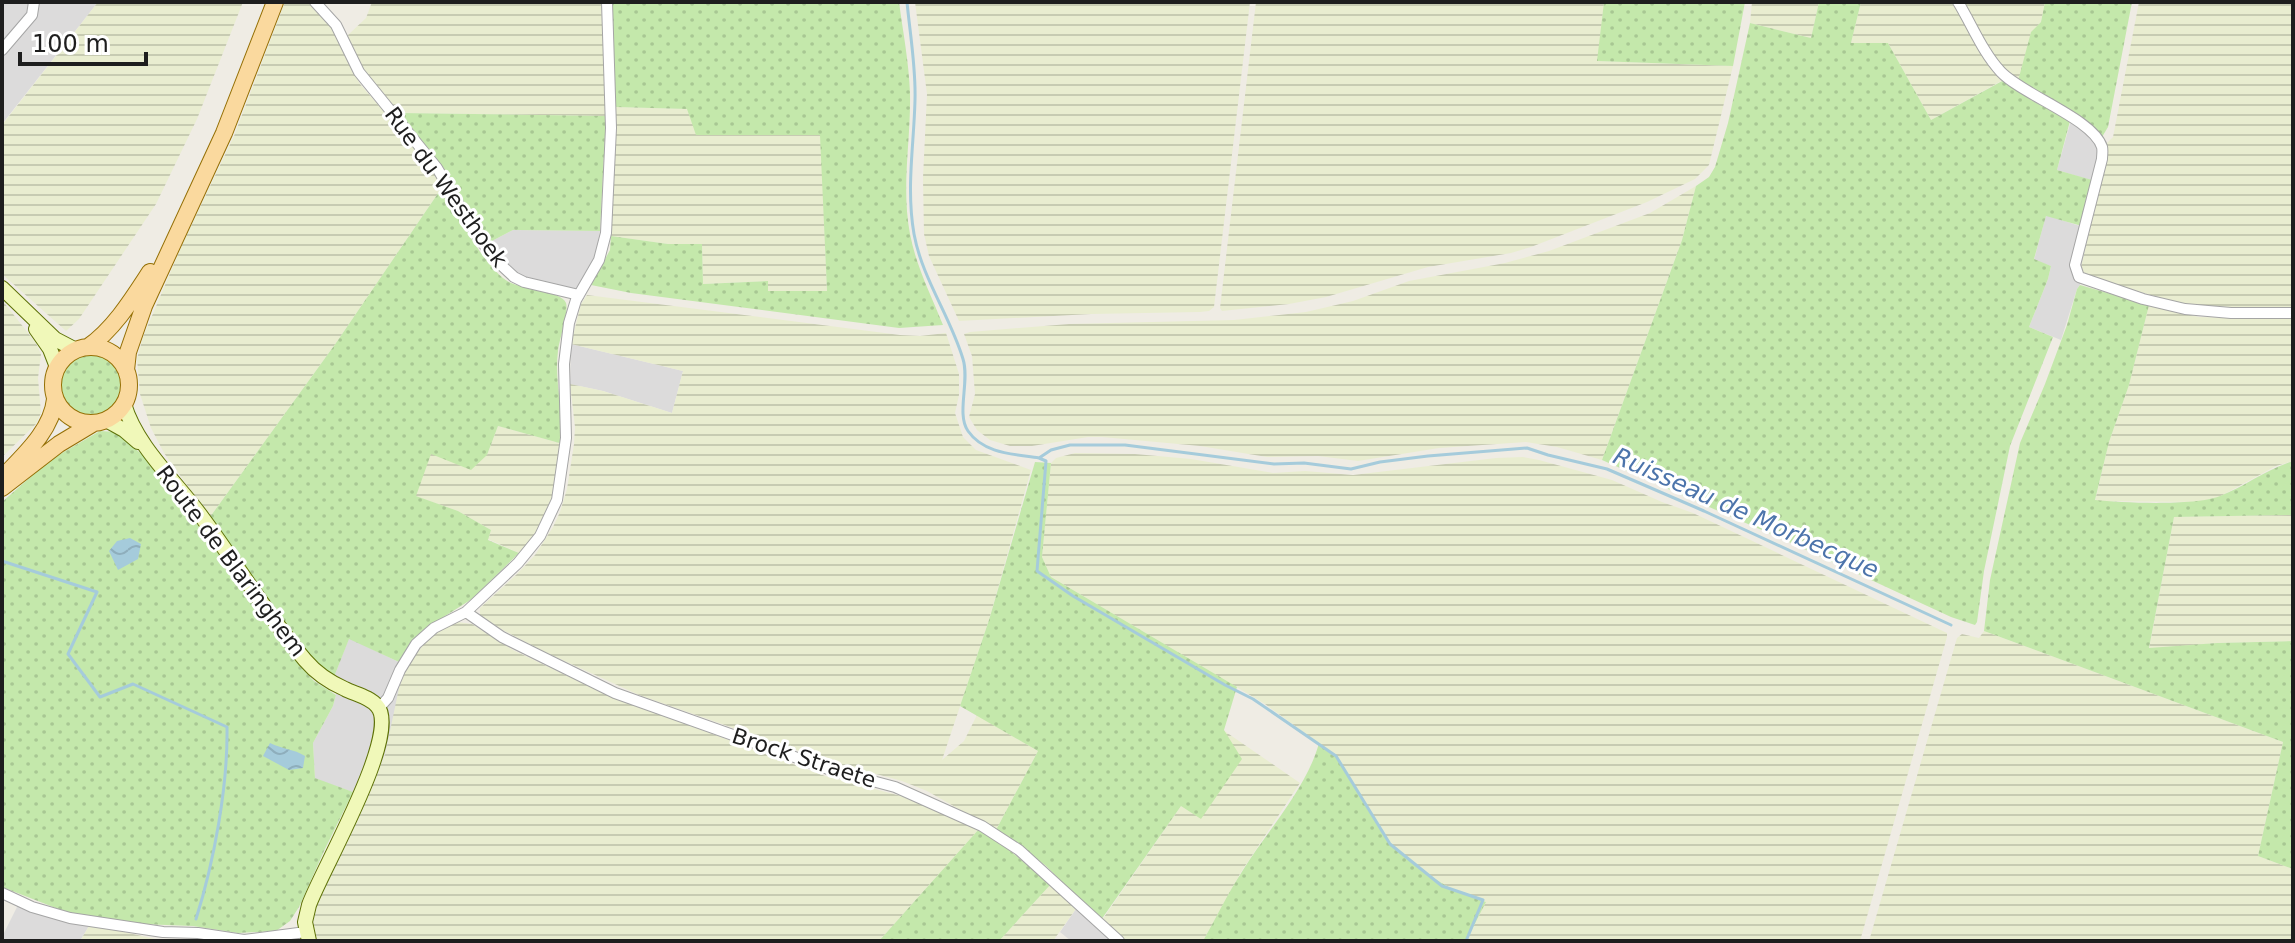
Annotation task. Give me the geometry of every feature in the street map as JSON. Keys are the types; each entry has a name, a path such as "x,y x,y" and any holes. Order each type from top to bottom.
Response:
{"main road":[{"path":"2,488 59,444 115,415 124,404 129,387 126,370 128,352 140,316 229,124 275,2"},
{"path":"2,478 44,428 54,411 53,383 57,367 66,356 103,335 129,303 183,220"},
{"path":"82,349 98,348 110,353 126,370"},
{"path":"55,399 72,418 81,422 100,422"}],"street":[{"path":"2,50 32,15 34,2"},
{"name":"Rue du Westhoek","path":"315,2 336,25 359,72 437,168 498,262 524,282 579,295"},
{"path":"2,893 70,918 173,937 198,933 244,940 307,936 306,917 310,900 377,752 383,720 379,708 388,698 408,655 421,639 440,624 466,612 525,555 552,513 559,491 566,438 566,341 579,295 604,247 607,223 611,128 607,2"},
{"path":"1958,2 2000,71 2027,92 2074,118 2100,144 2102,159 2075,265 2079,277 2143,299 2185,309 2293,313"},
{"path":"2,288 55,339 82,349"},
{"path":"16,303 50,349 57,367"},
{"name":"Route de Blaringhem","path":"124,404 156,459 204,519 305,660 332,682 379,708"},
{"name":"Route de Blaringhem","path":"100,422 128,433 156,459"},
{"name":"Brock Straete","path":"466,612 502,637 625,697 831,770 902,789 990,830 1019,850 1119,941"}],"shaded area":[{"path":"2,2 98,2 2,124"},
{"path":"2073,113 2106,144 2108,151 2100,183 2057,170"},
{"path":"2046,215 2089,229 2080,285 2061,340 2029,327 2051,266 2034,260"},
{"path":"513,230 600,231 596,255 576,290 527,280 513,273 488,243"},
{"path":"571,344 683,371 672,413 570,384"},
{"path":"349,638 407,666 385,755 367,797 315,779 313,743 333,706 336,695 334,677"},
{"path":"18,905 64,922 89,926 80,941 2,941"},
{"path":"1078,906 1111,938 1107,941 1071,941 1060,932"}],"green space":[{"path":"98,2 243,2 197,119 156,204 79,319 66,331 2,274 2,125"},
{"path":"285,2 309,2 332,26 360,84 413,145 443,186 336,343 210,517 164,453 151,428 140,394 137,359 143,337 182,245 234,136"},
{"path":"372,2 601,2 606,116 400,113 360,65 348,35 366,18"},
{"path":"611,2 899,2 910,93 907,216 916,258 943,325 899,328 591,285 610,250 611,236 668,244 702,244 703,284 768,281 768,291 827,291 820,135 696,135 687,109 615,107"},
{"path":"915,2 1250,2 1214,307 1200,312 959,321 929,256 924,234 927,94"},
{"path":"1256,2 1604,2 1598,61 1733,66 1709,165 1695,179 1647,202 1511,253 1428,267 1326,297 1222,311"},
{"path":"1604,2 1745,2 1733,66 1597,61"},
{"path":"1752,2 1819,2 1811,38 1750,23"},
{"path":"1819,2 1861,2 1851,43 1888,43 1931,120 2004,80 2031,100 2070,121 2057,170 2092,180 2082,226 2046,216 2034,259 2051,266 2029,327 2053,337 2010,446 1975,625 1602,460 1682,240 1696,186 1709,177 1715,167 1750,23 1811,38"},
{"path":"1861,2 2045,2 2041,22 2031,33 2016,90 2003,80 1931,120 1888,43 1851,43"},
{"path":"2045,2 2132,2 2108,127 2102,137 2018,81 2031,32 2041,22"},
{"path":"2139,2 2293,2 2293,308 2215,308 2178,303 2083,275 2081,267 2108,151 2106,144 2113,137"},
{"path":"615,107 688,109 697,135 821,135 827,292 767,291 767,281 703,284 702,244 668,244 611,236"},
{"path":"400,113 606,116 600,231 513,230 488,243 446,171"},
{"path":"443,186 472,238 500,275 509,282 550,293 566,303 557,363 563,444 498,426 487,455 471,470 431,454 416,496 458,511 491,530 488,540 519,553 472,599 423,630 399,662 349,639 334,677 320,669 303,651 210,517 336,343"},
{"path":"1696,186 1682,240 1602,460 1526,442 1439,448 1358,461 1318,456 1267,457 1200,446 1102,437 1010,446 990,440 977,430 969,417 975,394 972,356 964,334 970,332 1069,324 1234,320 1306,312 1353,301 1409,281 1505,263 1549,251 1650,213"},
{"path":"2080,285 2149,305 2095,500 2159,503 2209,499 2293,461 2293,515 2174,517 2149,648 2293,641 2293,869 2258,856 2283,742 1984,631 1990,580 2020,443 2045,384"},
{"path":"587,295 900,335 946,333 959,374 955,413 963,437 976,450 1031,470 989,620 942,760 964,741 977,715 1038,751 996,830 927,791 902,781 828,761 639,695 547,653 480,615 480,608 535,555 560,512 574,444 570,384 672,413 683,371 571,344 581,304"},
{"path":"2,300 41,354 38,378 41,413 36,424 2,457"},
{"path":"2149,305 2199,317 2293,319 2293,461 2276,466 2219,497 2198,502 2095,501"},
{"path":"91,354 103,356 113,363 120,373 120,397 113,407 103,414 91,416 79,414 69,407 62,397 60,385 62,373 69,363 79,356"},
{"path":"498,426 563,444 552,505 537,532 519,553 488,539 491,530 458,511 415,496 431,453 487,455"},
{"path":"100,431 116,432 146,458 299,665 314,681 336,695 313,743 315,778 353,792 299,907 290,921 276,931 238,933 193,926 140,924 66,912 2,887 2,502 50,460"},
{"path":"1075,453 1191,459 1273,473 1305,471 1353,475 1496,458 1539,460 1612,480 1693,513 1947,633 1860,941 1466,941 1486,902 1455,891 1422,871 1390,844 1336,756 1265,704 1051,577 1042,557 1051,463 1056,458"},
{"path":"1035,462 1051,463 1042,557 1051,577 1237,687 1224,730 1242,759 1201,819 1181,806 1101,920 1045,865 996,830 1038,751 960,706 989,620"},
{"path":"2293,515 2293,641 2149,649 2174,517"},
{"path":"458,622 472,624 513,650 603,693 825,776 901,796 979,829 879,941 317,941 313,927 319,897 385,755 399,688 407,666 427,640"},
{"path":"1984,631 2283,742 2258,856 2293,869 2293,941 1869,941 1957,638 1962,634 1979,638"},
{"path":"1223,730 1300,783 1241,872 1203,941 1122,941 1102,920 1181,806"},
{"path":"1319,743 1336,756 1390,844 1422,871 1455,891 1486,902 1466,941 1203,941 1253,855 1296,793"},
{"path":"979,829 1051,884 999,941 879,941"},
{"path":"1051,884 1078,906 1053,941 999,941"},
{"path":"89,926 111,929 164,941 80,941"}],"water":[{"path":"130,538 141,544 138,559 118,570 109,551 117,541"},
{"path":"270,743 305,756 303,768 289,770 263,756"}],"waterway":[{"name":"Ruisseau de Morbecque","path":"907,2 915,88 911,183 914,234 923,266 963,359 965,424 982,444 1000,452 1039,458 1051,450 1070,445 1125,445 1274,464 1304,463 1351,469 1428,456 1527,448 1607,469 1951,625"},
{"path":"1039,458 1046,461 1037,571 1073,596 1253,699 1336,756 1390,844 1442,886 1483,900 1466,941"},
{"path":"2,561 97,592 68,654 100,697 133,684 227,727 219,824 196,919"}]}
